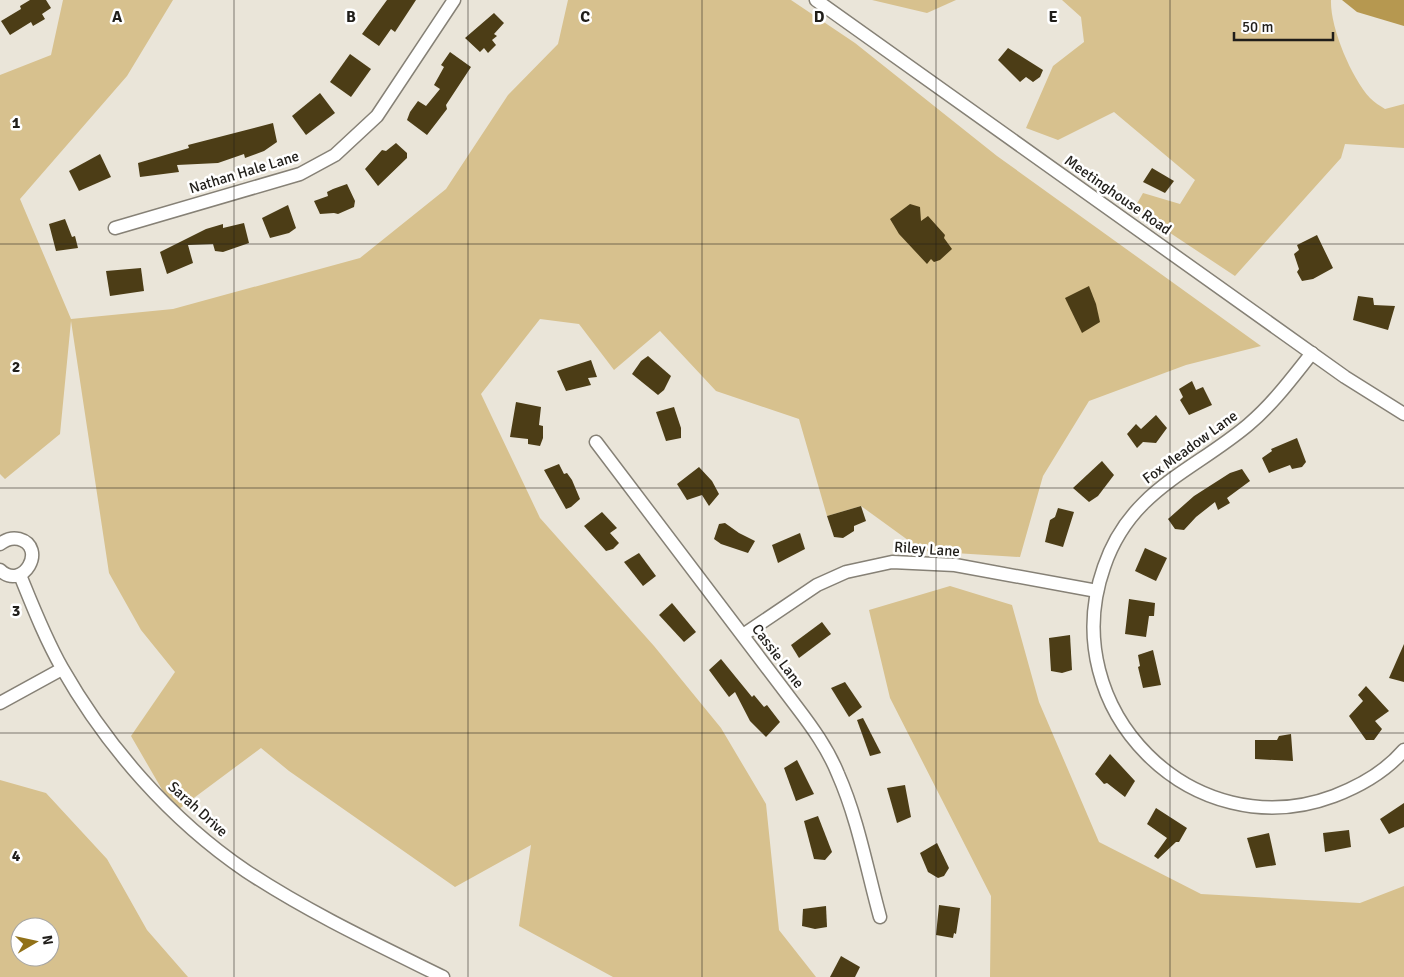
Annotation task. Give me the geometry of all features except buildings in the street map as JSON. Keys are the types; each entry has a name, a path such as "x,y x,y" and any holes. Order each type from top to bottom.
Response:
{"street":[{"name":"Nathan Hale Lane","path":"116,228 300,174 335,155 377,116 454,0"},
{"name":"Meetinghouse Road","path":"816,0 1312,353 1404,414"},
{"name":"Fox Meadow Lane","path":"1312,353 1262,413 1232,437 1178,472 1143,503 1127,522 1114,544 1097,591 1094,612 1094,642 1100,678 1122,724 1144,753 1166,772 1197,790 1218,798 1260,807 1304,804 1346,791 1365,781 1404,750"},
{"name":"Cassie Lane","path":"596,442 812,727 839,774 880,917"},
{"path":"0,544 9,539 16,538 22,540 30,549 32,561 26,572 20,575 8,575 0,570"},
{"name":"Riley Lane","path":"743,635 817,585 853,569 892,562 955,566 1097,591"},
{"name":"Sarah Drive","path":"20,575 39,623 62,669 92,715 121,754 153,791 198,833 246,870 288,897 443,977"},
{"path":"0,703 62,669"}],"shaded area":[{"path":"63,0 173,0 127,76 20,199 71,319 173,309 360,258 446,189 508,95 558,44 568,0 791,0 855,43 997,156 1261,346 1186,365 1089,401 1043,476 1020,557 923,551 861,506 827,516 799,419 716,391 660,331 614,370 579,324 540,319 481,394 540,518 654,646 721,728 766,804 779,930 816,977 613,977 519,926 531,845 455,887 289,771 261,748 175,812 131,736 175,672 141,630 109,573 71,321 60,434 5,479 0,474 0,75 51,55"},
{"path":"872,0 956,0 927,13"},
{"path":"1062,0 1331,0 1334,24 1343,51 1363,89 1385,109 1404,104 1404,148 1345,144 1341,158 1235,276 1134,209 1143,193 1180,204 1195,180 1114,112 1058,140 1026,128 1053,66 1084,42 1081,17"},
{"path":"1342,0 1404,0 1404,26 1357,12"},
{"path":"950,586 1012,605 1039,702 1099,842 1201,894 1360,903 1404,886 1404,977 990,977 991,896 890,698 869,610"},
{"path":"0,780 46,793 107,859 147,930 188,977 0,977"}]}
